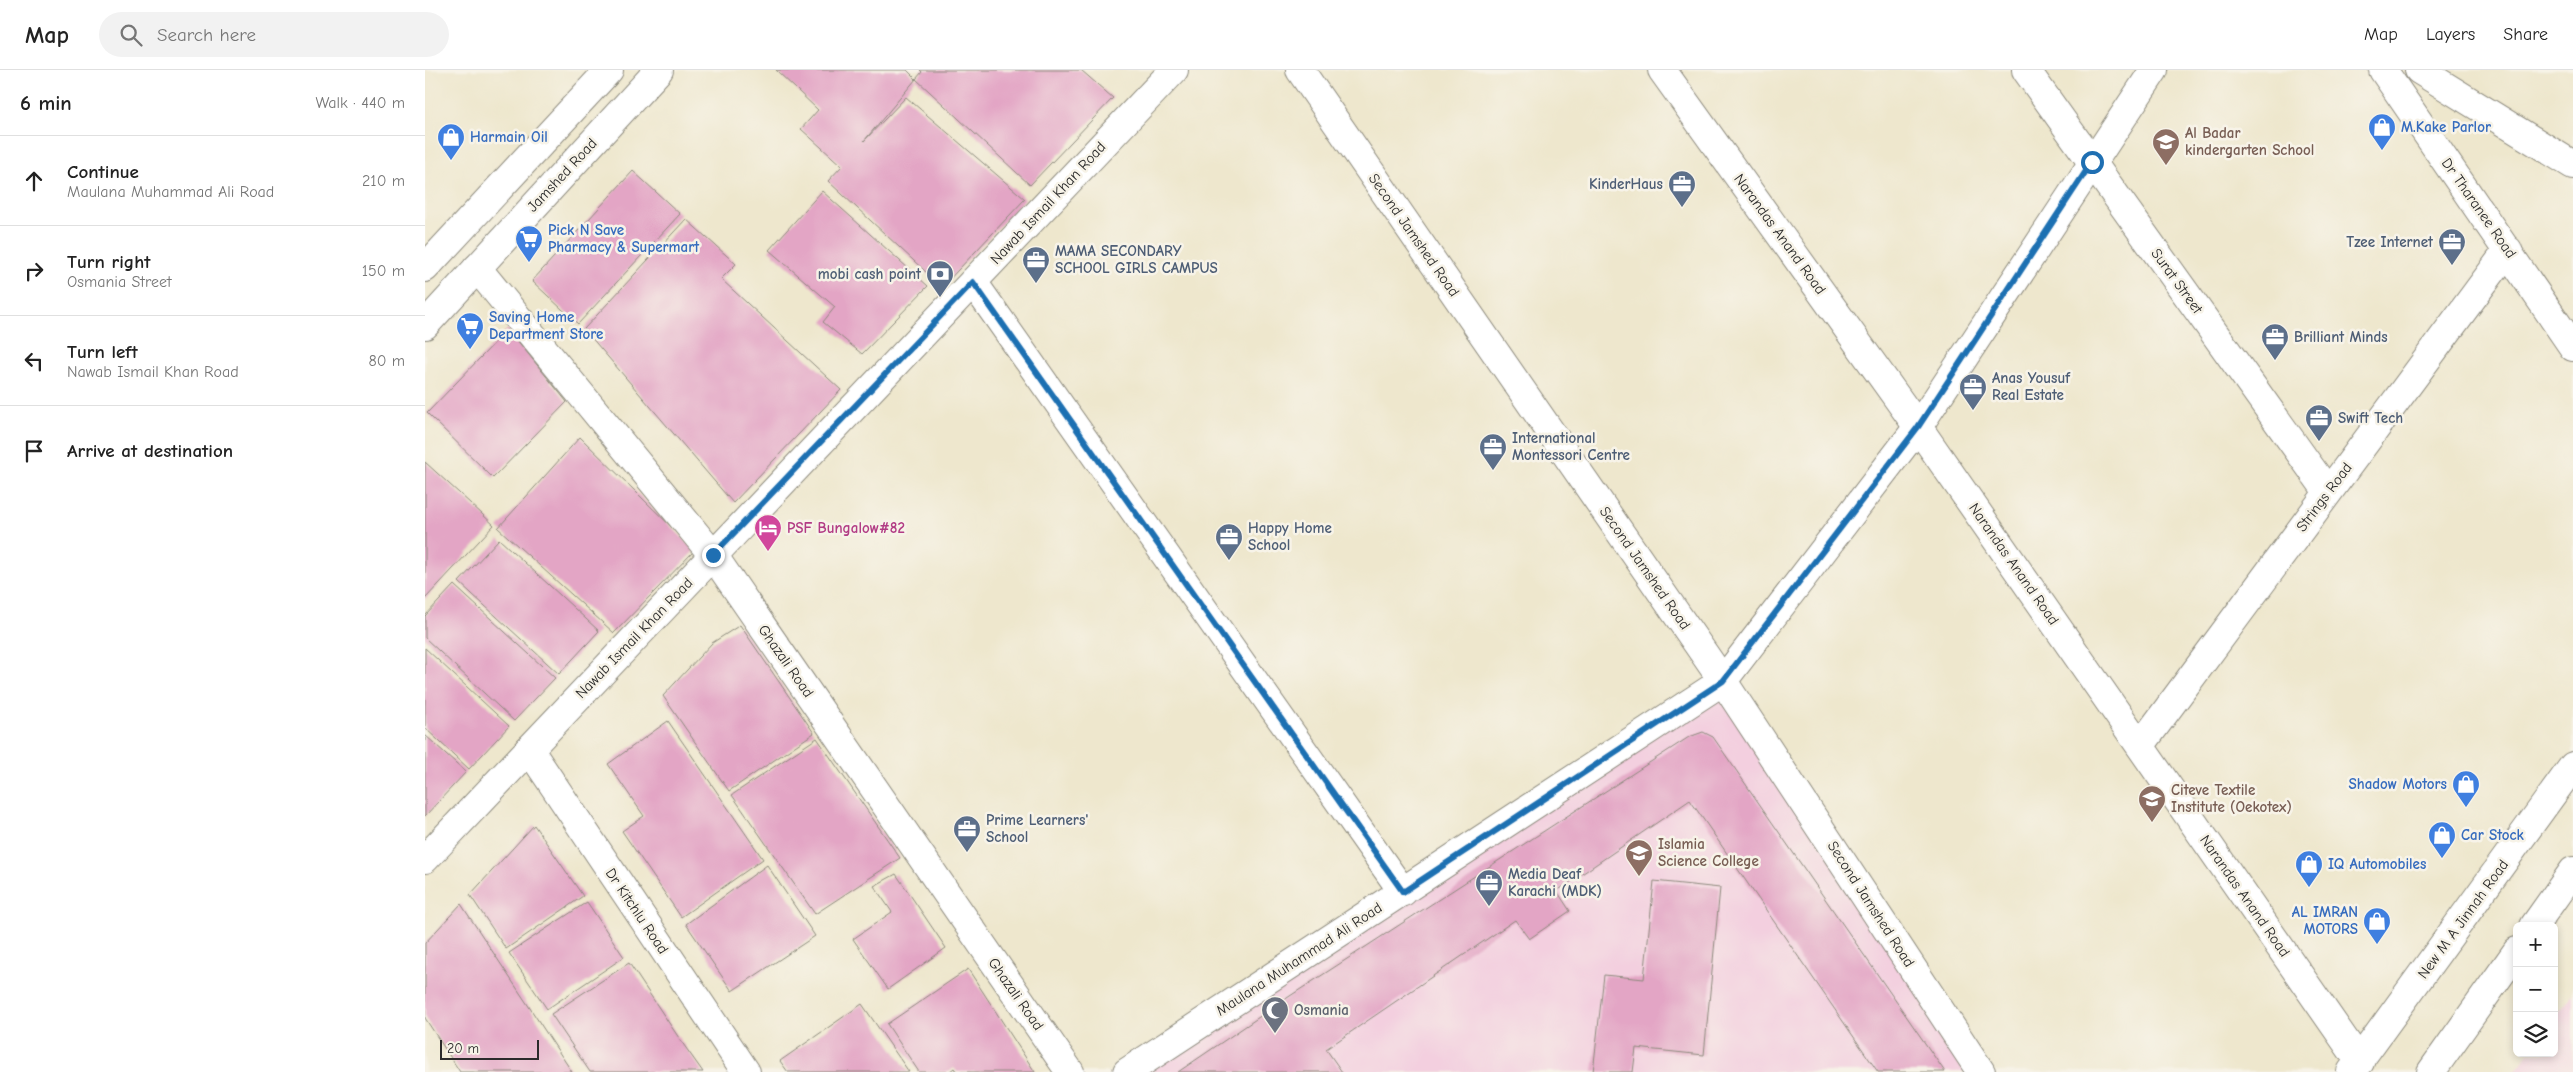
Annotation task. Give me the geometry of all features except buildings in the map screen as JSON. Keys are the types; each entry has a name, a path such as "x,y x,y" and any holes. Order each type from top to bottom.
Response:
{"street":[{"path":"425,268 609,70"},
{"name":"Jamshed Road","path":"425,325 659,70"},
{"name":"Nawab Ismail Khan Road","path":"425,859 1174,70"},
{"name":"Second Jamshed Road","path":"1299,70 1723,681 1981,1072"},
{"name":"Narandas Anand Road","path":"1662,70 1918,427 2141,745 2356,1067"},
{"name":"Surat Street","path":"2027,70 2328,492"},
{"name":"Maulana Muhammad Ali Road","path":"1127,1072 1723,681 1918,427 2154,70"},
{"name":"Dr Tharanee Road","path":"2383,70 2573,347"},
{"path":"2419,70 2573,166"},
{"name":"Strings Road","path":"2141,745 2508,250"},
{"name":"Ghazali Road","path":"477,268 713,555 1070,1072"},
{"path":"973,282 1403,892"},
{"name":"Dr Kitchlu Road","path":"529,750 746,1072"},
{"name":"New M A Jinnah Road","path":"2356,1067 2573,766"},
{"path":"2537,922 2573,871"},
{"path":"2431,1072 2513,957"}],"shaded area":[{"name":"Islamia Science College","path":"1723,681 1981,1072 1127,1072"},
{"path":"2573,993 2573,1072 2514,1072 2525,1057 2558,1057 2558,1013"}],"place":[{"name":"M.Kake Parlor","path":"2382,151"},
{"name":"Harmain Oil","path":"451,161"},
{"name":"Al Badar kindergarten School","path":"2166,166"},
{"name":"KinderHaus","path":"1682,208"},
{"name":"Pick N Save Pharmacy & Supermart","path":"529,263"},
{"name":"Tzee Internet","path":"2452,266"},
{"name":"MAMA SECONDARY SCHOOL GIRLS CAMPUS","path":"1036,284"},
{"name":"mobi cash point","path":"940,298"},
{"name":"Saving Home Department Store","path":"470,350"},
{"name":"Brilliant Minds","path":"2275,361"},
{"name":"Anas Yousuf Real Estate","path":"1973,411"},
{"name":"Swift Tech","path":"2319,442"},
{"name":"International Montessori Centre","path":"1493,471"},
{"name":"PSF Bungalow#82","path":"768,552"},
{"name":"Happy Home School","path":"1229,561"},
{"name":"Shadow Motors","path":"2466,808"},
{"name":"Citeve Textile Institute (Oekotex)","path":"2152,823"},
{"name":"Prime Learners' School","path":"967,853"},
{"name":"Car Stock","path":"2442,859"},
{"name":"Islamia Science College","path":"1639,877"},
{"name":"IQ Automobiles","path":"2309,888"},
{"name":"Media Deaf Karachi (MDK)","path":"1489,907"},
{"name":"AL IMRAN MOTORS","path":"2377,945"},
{"name":"Osmania","path":"1275,1034"}],"route":[{"path":"713,555 973,282 1403,892 1723,681 1918,427 2092,162"}]}
